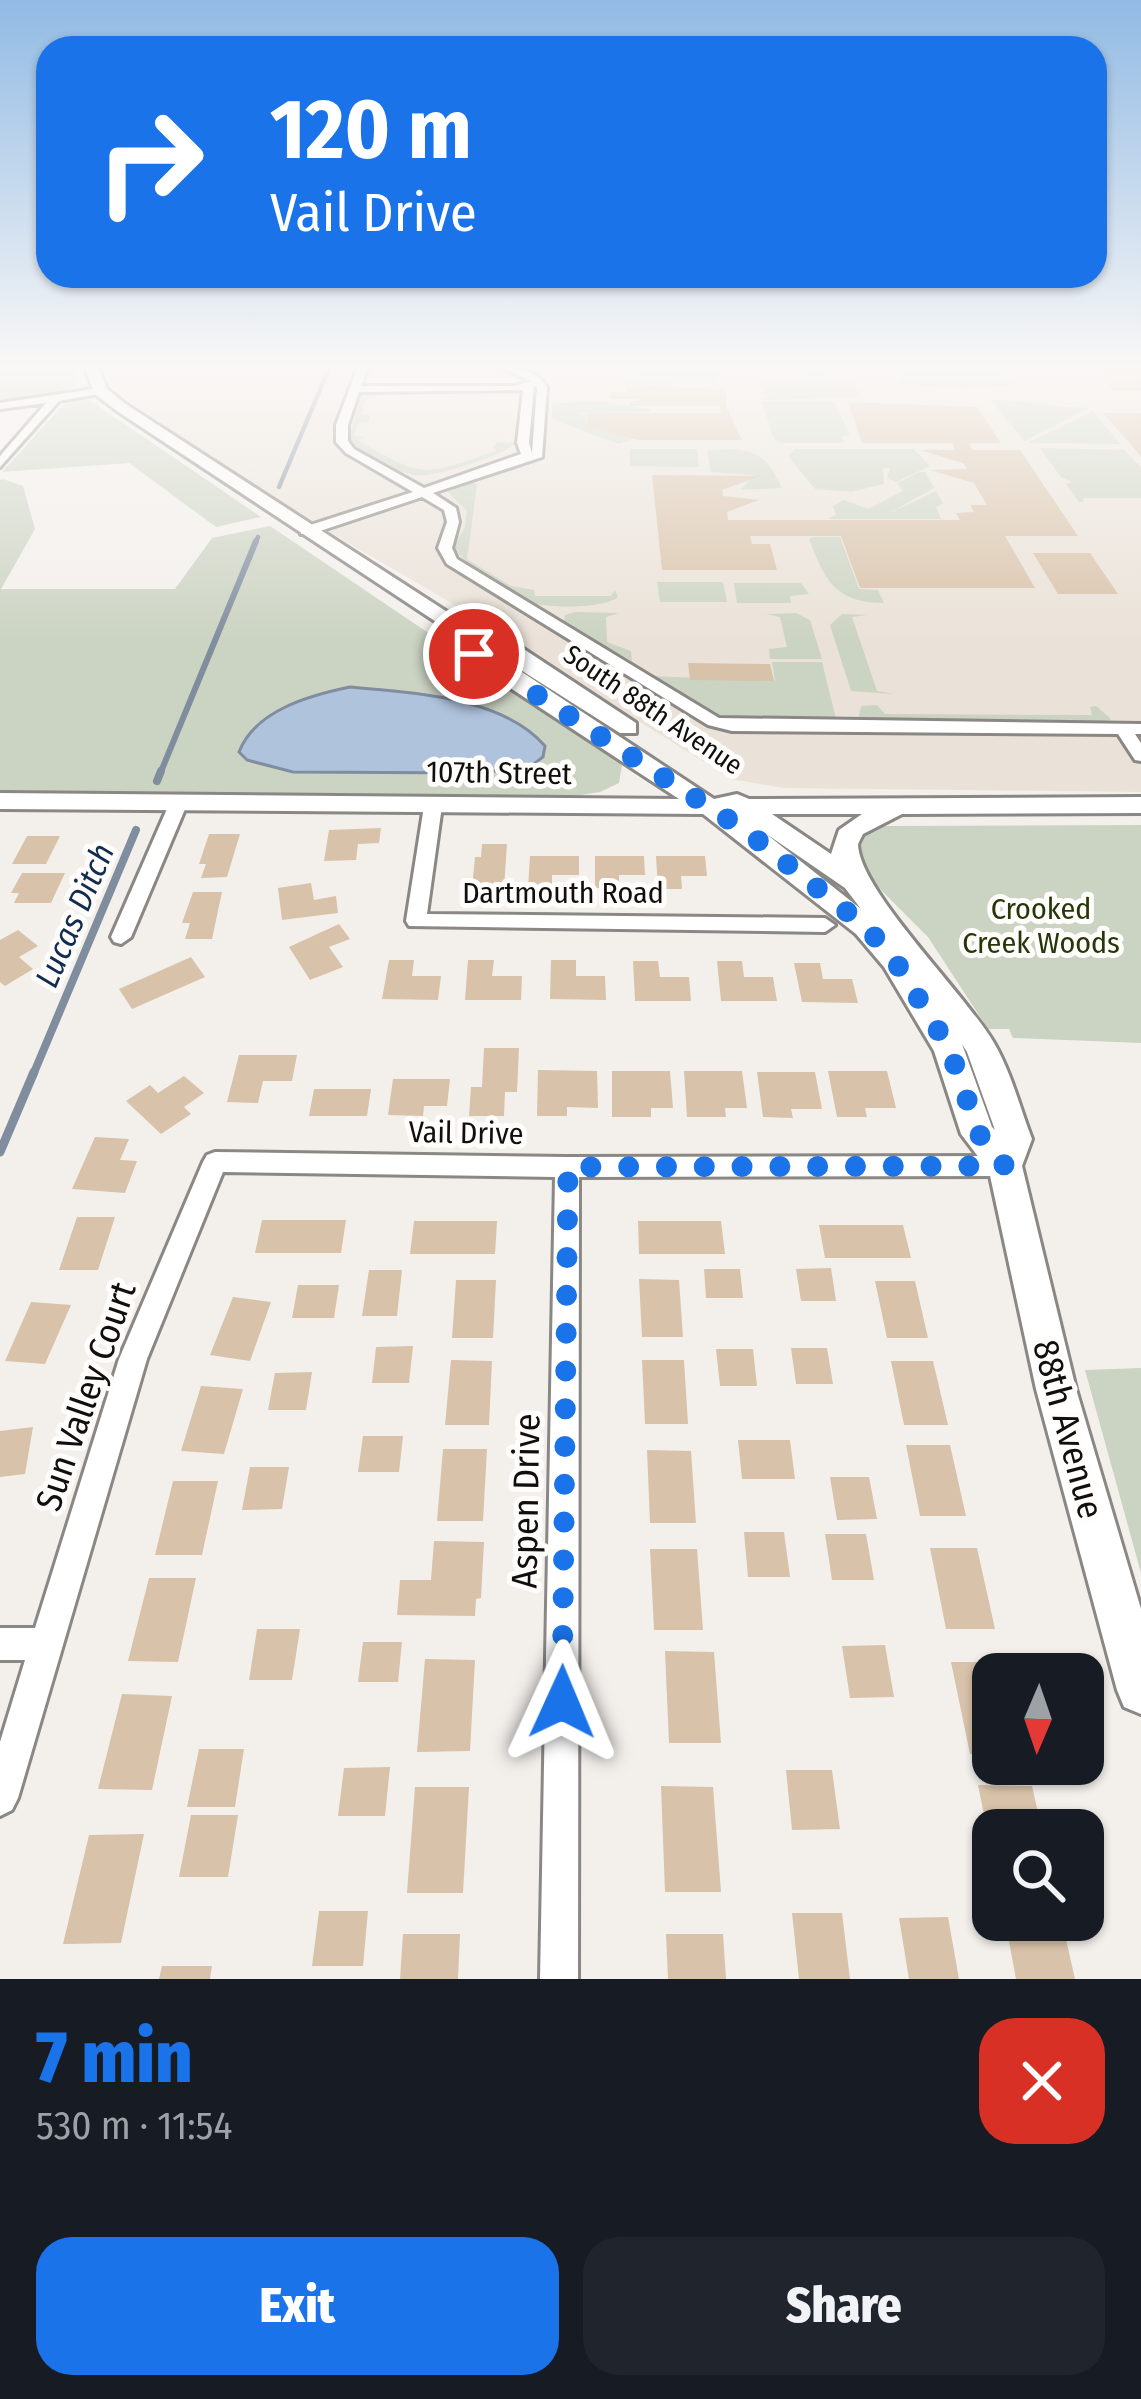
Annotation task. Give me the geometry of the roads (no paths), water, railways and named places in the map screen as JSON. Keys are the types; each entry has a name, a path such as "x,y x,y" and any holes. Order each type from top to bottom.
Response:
{"street":[{"name":"South 88th Avenue","path":"199,458 465,632 502,644 744,807"},
{"path":"365,458 453,512 445,548 458,566 714,722 732,726 1132,729 1141,756"},
{"path":"417,489 498,458"},
{"path":"512,464 520,458"},
{"path":"298,526 525,458"},
{"name":"South 88th Avenue","path":"465,632 474,654 565,712"},
{"name":"88th Avenue","path":"565,712 711,807 829,896 894,959 949,1048 979,1134 1005,1166 1056,1389 1141,1690"},
{"path":"556,807 607,798 628,784 630,766 609,739"},
{"name":"107th Street","path":"0,801 556,807 1141,805"},
{"path":"121,937 179,802"},
{"path":"854,883 842,857 855,824 909,805"},
{"name":"Dartmouth Road","path":"433,806 416,921 825,925"},
{"name":"88th Avenue","path":"744,807 854,883 910,948 982,1049 1015,1139 1005,1166"},
{"name":"Vail Drive","path":"214,1162 1005,1166"},
{"name":"Sun Valley Court","path":"0,1798 133,1359 214,1162"},
{"name":"Aspen Drive","path":"559,1979 568,1167"},
{"path":"0,1644 44,1644"}],"water":[{"path":"350,687 427,695 480,707 527,729 545,746 543,757 531,766 481,773 293,772 247,760 239,752 247,737 271,715 302,700"}],"waterway":[{"name":"Lucas Ditch","path":"279,487 291,458"},
{"name":"Lucas Ditch","path":"255,544 258,537"},
{"name":"Lucas Ditch","path":"160,774 256,541"},
{"name":"Lucas Ditch","path":"157,781 161,771"},
{"name":"Lucas Ditch","path":"33,1075 136,830"},
{"name":"Lucas Ditch","path":"0,1152 34,1072"}],"park label":[{"name":"Crooked Creek Woods","path":"1041,926"}]}
